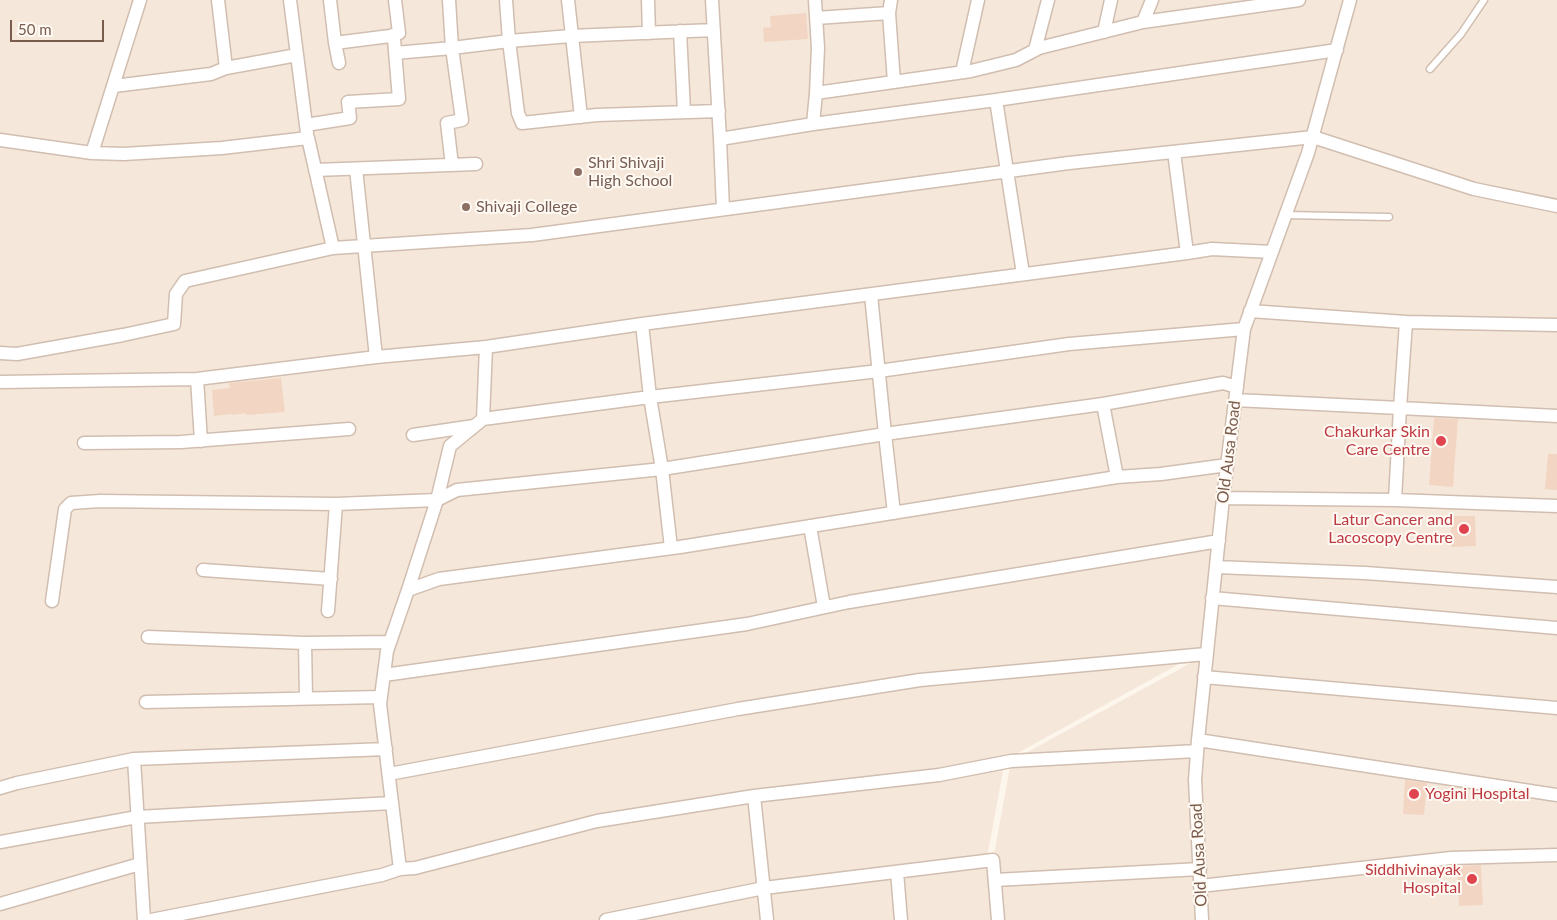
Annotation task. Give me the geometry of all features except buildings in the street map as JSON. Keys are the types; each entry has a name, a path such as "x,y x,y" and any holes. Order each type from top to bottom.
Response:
{"street":[{"path":"92,153 140,0"},
{"path":"218,0 226,68"},
{"path":"290,0 307,131 333,248"},
{"path":"330,0 339,63"},
{"path":"335,43 399,34 395,0"},
{"path":"449,0 452,48 462,120 447,123 452,165"},
{"path":"506,0 518,113 522,123 597,115 719,111"},
{"path":"568,0 581,117"},
{"path":"648,0 649,33"},
{"path":"712,0 724,208"},
{"path":"813,124 818,48 815,0"},
{"path":"891,0 889,13 894,82"},
{"path":"962,72 978,0"},
{"path":"1036,50 1048,0"},
{"path":"1104,32 1111,0"},
{"path":"1143,22 1152,0"},
{"path":"816,93 962,72 1016,60 1036,50 1143,22 1299,0"},
{"name":"Old Ausa Road","path":"1202,920 1195,780 1212,598 1244,329 1313,137 1350,0"},
{"path":"816,18 889,13"},
{"path":"395,53 571,36 714,30"},
{"path":"680,31 684,112"},
{"path":"0,140 92,153 124,154 222,148 307,131 350,118 348,102 399,99 394,39 390,36"},
{"path":"720,139 813,124 996,100 1337,50"},
{"path":"114,86 211,74 226,68 297,55"},
{"path":"996,100 1023,274"},
{"path":"0,353 16,354 174,324 176,294 185,280 333,248 532,235 1006,172 1313,137 1474,188 1557,206"},
{"path":"1174,152 1187,253"},
{"path":"315,170 476,164"},
{"path":"356,168 376,356"},
{"path":"0,382 197,379 376,356 486,347 642,324 1187,253 1212,248 1272,252"},
{"path":"870,295 894,513"},
{"path":"1250,311 1406,322 1557,325"},
{"path":"1395,500 1406,322"},
{"path":"642,324 671,548"},
{"path":"413,435 479,422 650,397 879,371 1069,344 1244,329"},
{"path":"400,869 380,704 387,651 437,500 450,446 479,422 486,347"},
{"path":"197,379 201,441"},
{"path":"52,601 65,509 72,502 100,500 336,504 437,500 457,490 662,469 809,444 1103,404 1223,383 1236,393 1400,408 1557,416"},
{"path":"1103,404 1117,477"},
{"path":"84,443 201,441 349,429"},
{"path":"408,590 439,579 671,548 1117,477 1161,474 1227,465"},
{"path":"1223,498 1395,500 1557,506"},
{"path":"328,611 336,504"},
{"path":"810,526 824,607"},
{"path":"384,675 747,624 824,607 992,577 1219,541"},
{"path":"1216,567 1366,573 1557,587"},
{"path":"203,570 331,579"},
{"path":"1212,598 1557,628"},
{"path":"148,637 304,643 390,642"},
{"path":"304,643 306,698"},
{"path":"389,774 738,709 920,680 1206,654"},
{"path":"1204,677 1557,708"},
{"path":"146,702 382,697"},
{"path":"151,920 382,875 400,869 415,868 597,821 754,796 939,774 1011,761 1198,746 1557,795"},
{"path":"0,788 16,782 134,759 386,749"},
{"path":"134,759 144,920"},
{"path":"754,796 767,920"},
{"path":"0,842 137,817 392,803"},
{"path":"1200,886 1451,858 1557,855"},
{"path":"606,920 764,888 993,860 998,920"},
{"path":"0,904 140,864"},
{"path":"995,880 1200,869"},
{"path":"897,872 901,920"}],"lane":[{"path":"1430,69 1461,34 1484,0"},
{"path":"1286,215 1389,217"}],"shaded area":[{"path":"0,0 1557,0 1557,920 998,920 993,860 1011,761 1200,658 1199,653 1005,760 987,858 992,920 0,920"}],"place":[{"name":"Shri Shivaji High School","path":"578,172"},
{"name":"Shivaji College","path":"466,207"},
{"name":"Chakurkar Skin Care Centre","path":"1441,441"},
{"name":"Latur Cancer and Lacoscopy Centre","path":"1464,529"},
{"name":"Yogini Hospital","path":"1414,794"},
{"name":"Siddhivinayak Hospital","path":"1472,879"}]}
